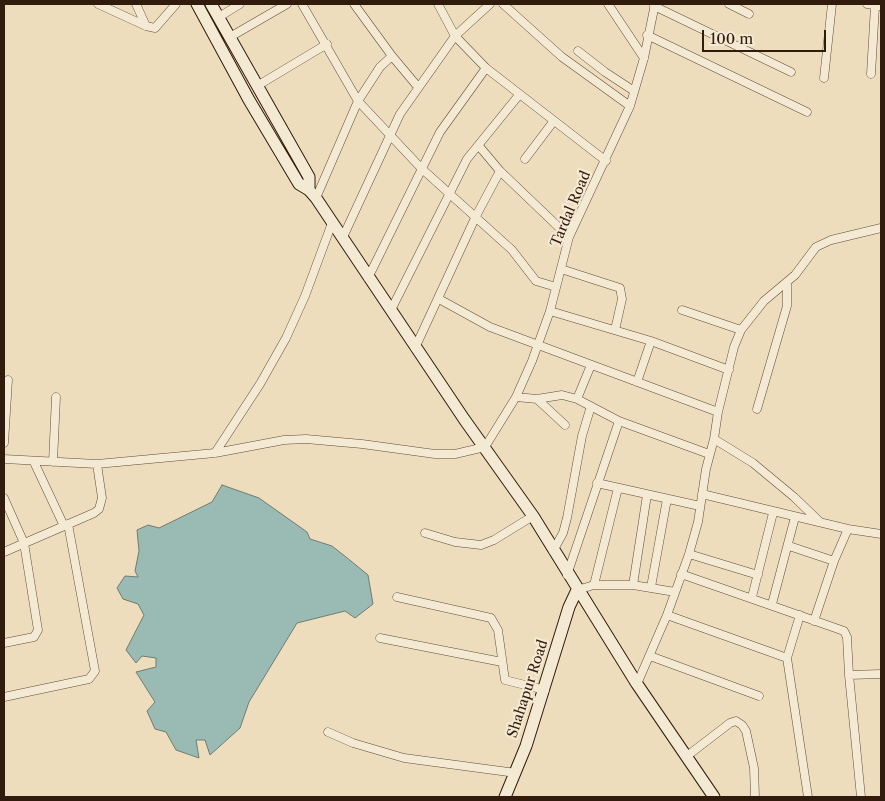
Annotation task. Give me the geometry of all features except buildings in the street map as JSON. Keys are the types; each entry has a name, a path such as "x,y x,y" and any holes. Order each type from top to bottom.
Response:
{"main road":[{"path":"197,4 249,100 299,184 313,194"},
{"path":"211,4 309,177 313,194 415,348 533,516 567,575 637,684 714,797"},
{"name":"Shahapur Road","path":"505,797 516,774 545,690 569,607 577,590"}],"street":[{"path":"98,4 146,26 158,26 176,4"},
{"path":"136,4 146,26"},
{"path":"219,17 240,4"},
{"path":"230,37 287,4"},
{"path":"302,4 327,44 358,101 422,168 512,250 536,280 556,287"},
{"path":"354,4 392,56 418,86"},
{"path":"438,4 455,36 486,68 606,162"},
{"path":"342,237 389,134 418,86 455,36 490,4"},
{"path":"503,4 562,57 630,106"},
{"path":"608,4 644,58"},
{"path":"729,4 748,14"},
{"path":"824,78 832,4"},
{"path":"655,5 791,72"},
{"name":"Tardal Road","path":"485,447 516,397 538,346 550,311 569,237 606,162 630,106 644,58 655,5"},
{"path":"870,74 875,5"},
{"path":"648,35 807,112"},
{"path":"257,86 327,44"},
{"path":"578,51 604,72 634,91"},
{"path":"313,194 358,101 376,72 392,56"},
{"path":"368,278 440,132 486,68"},
{"path":"391,310 422,251 448,193 467,160 519,95"},
{"path":"525,159 553,122"},
{"path":"479,146 500,171 569,237"},
{"path":"415,348 476,216 500,171"},
{"path":"215,453 260,384 286,338 305,296 332,223"},
{"path":"637,684 667,615 689,554 718,412 741,330 764,301 787,284 816,248 831,240 881,228"},
{"path":"561,269 620,288 622,298 614,330"},
{"path":"757,409 787,306 787,284"},
{"path":"439,299 490,328 718,412"},
{"path":"682,310 741,330"},
{"path":"550,311 651,341 729,370"},
{"path":"637,382 651,341"},
{"path":"577,399 591,365"},
{"path":"4,443 8,380"},
{"path":"516,397 537,399 554,395 577,399 620,421 709,454"},
{"path":"53,462 56,397"},
{"path":"537,399 565,425"},
{"path":"553,551 567,518 582,436 591,406"},
{"path":"567,575 597,483 620,421"},
{"path":"4,459 97,464 215,453 284,440 306,439 353,442 435,454 455,454 485,447"},
{"path":"714,439 753,463 794,496 820,522"},
{"path":"4,698 89,679 95,671 66,525 34,462"},
{"path":"4,552 94,513 101,505 97,464"},
{"path":"597,483 700,506"},
{"path":"594,585 618,488"},
{"path":"702,494 773,513 881,534"},
{"path":"633,585 648,495"},
{"path":"4,498 24,543 38,633 34,637 4,643"},
{"path":"651,587 667,499"},
{"path":"752,597 773,513"},
{"path":"425,533 455,542 481,545 494,540 533,516"},
{"path":"772,604 789,546 795,517"},
{"path":"814,620 834,561 848,529"},
{"path":"789,546 834,561"},
{"path":"689,554 758,575"},
{"path":"681,574 752,597 844,631 848,637 849,675 861,797"},
{"path":"577,590 594,585 633,585 674,592"},
{"path":"397,597 491,618 498,630 505,680 545,690"},
{"path":"667,615 787,658"},
{"path":"800,615 787,658 808,797"},
{"path":"380,638 502,662"},
{"path":"650,656 760,696"},
{"path":"849,675 881,674"},
{"path":"687,756 730,723 736,722 742,725 746,731 754,768 756,797"},
{"path":"328,732 353,743 404,758 516,774"}],"water":[{"path":"222,485 259,498 307,532 310,539 332,546 346,557 368,575 373,604 355,618 345,611 297,623 249,702 240,728 210,755 205,740 196,740 199,758 176,750 166,732 155,729 147,711 155,702 136,672 156,667 156,658 142,656 136,663 126,650 144,615 138,604 123,599 117,588 125,576 138,577 135,571 139,551 137,530 148,525 159,528 212,502"}]}
